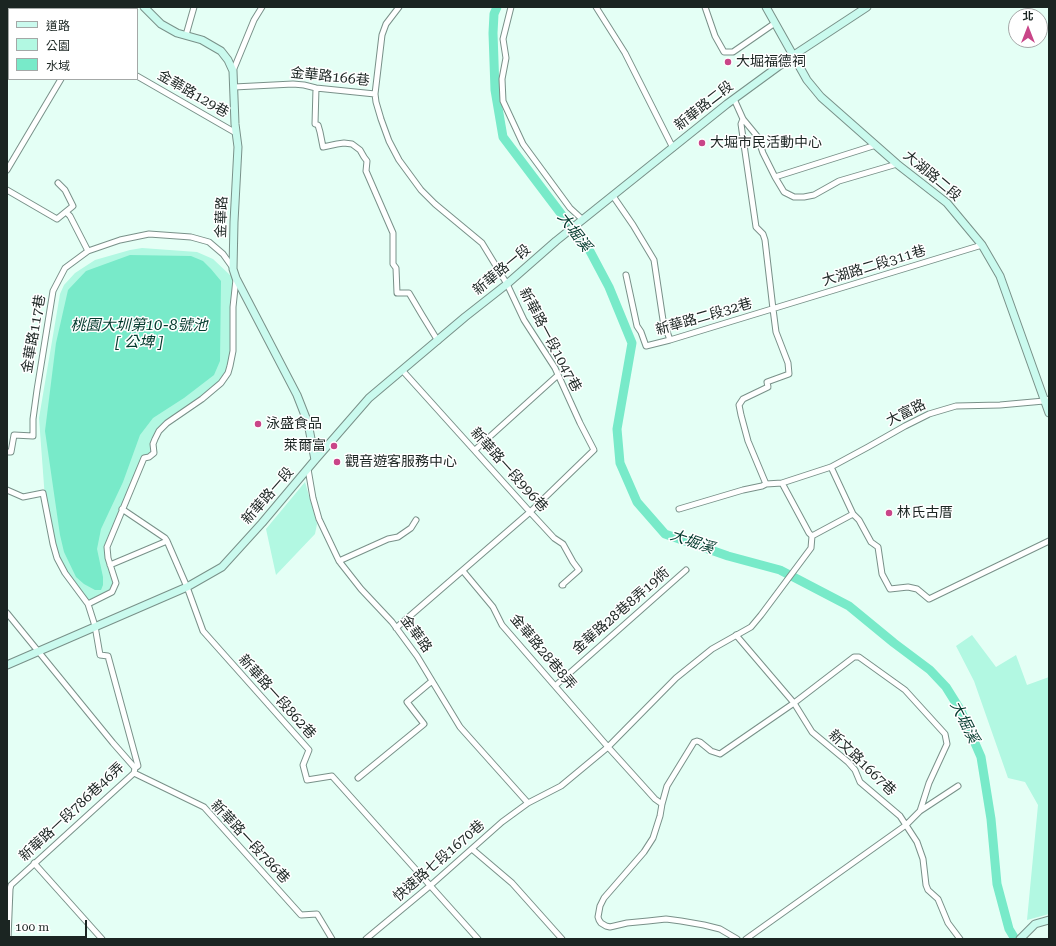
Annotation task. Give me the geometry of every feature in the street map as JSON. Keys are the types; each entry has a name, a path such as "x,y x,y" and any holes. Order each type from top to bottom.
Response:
{"street":[{"name":"金華路","path":"144,7 161,24 177,33 202,40 221,51 228,60 233,71 235,124 238,147 233,269 236,278 297,395 308,423 314,460"},
{"path":"186,35 194,7"},
{"path":"233,71 254,20 262,7"},
{"name":"新華路一段1047巷","path":"399,7 386,24 382,35 375,94 381,120 389,141 399,160 421,190 435,204 482,243 507,284 524,320 558,375 594,450 530,512"},
{"path":"511,7 503,39 506,58 502,79 503,101 523,144 570,208 583,220"},
{"path":"596,7 625,53 673,148"},
{"path":"705,7 724,52 734,52 775,23"},
{"name":"大湖路二段","path":"766,7 807,80 821,97 897,164 947,203 982,245 1000,276 1046,400 1049,413"},
{"name":"新華路二段","path":"583,220 734,99 794,55 867,7"},
{"name":"金華路129巷","path":"138,77 236,133"},
{"path":"7,170 60,80"},
{"name":"金華路166巷","path":"234,87 293,84 375,94"},
{"path":"316,88 315,124 318,125 323,147 344,143 352,144 360,150 367,161 366,171 393,233 393,264 396,268 397,293 409,293 438,341"},
{"path":"734,99 743,119 757,136 763,153 784,192 794,197 814,195 839,181 897,164"},
{"path":"743,119 741,124 756,226 763,234 765,240 772,309 776,332 788,363 789,374 767,382 768,387 743,399 739,405 748,441 766,484"},
{"path":"775,177 876,145"},
{"path":"7,190 57,220 73,206 65,190 58,183"},
{"path":"613,196 654,260 663,320 670,340"},
{"path":"66,212 70,216 88,251"},
{"name":"新華路一段","path":"7,665 187,587 222,567 369,398 583,220"},
{"name":"金華路117巷","path":"7,452 11,452 14,435 33,436 33,419 37,390 53,291 65,268 88,251 120,240 148,234 191,237 209,242 222,254 233,269"},
{"name":"大湖路二段311巷","path":"772,309 982,245"},
{"name":"新華路二段32巷","path":"626,275 637,326 646,346 772,309"},
{"path":"88,604 112,592 116,583 106,547 144,458 149,457 154,453 154,439 167,423 202,399 221,383 228,373 233,351 233,307 236,278"},
{"name":"新華路一段996巷","path":"402,370 554,538 564,544 579,570 563,585"},
{"path":"475,450 558,375"},
{"name":"大富路","path":"679,509 766,484 782,483 831,467 929,414 956,406 1000,405 1046,400"},
{"path":"831,467 853,514 859,520 871,542 878,547 882,574 890,589 908,587 917,589 929,599 1049,540"},
{"name":"金華路","path":"308,469 313,498 319,519 339,561 361,589 392,622 417,656 460,727 528,803"},
{"path":"782,483 812,536 853,514"},
{"path":"7,490 23,497 42,493 53,544 58,558 65,573 88,604 95,626 100,655 108,656 138,766 135,771"},
{"path":"122,509 165,538 187,587"},
{"path":"396,628 530,512"},
{"path":"339,561 388,539 398,537 411,528 416,520"},
{"name":"快速路七段1670巷","path":"366,939 431,885 502,822 528,803 561,786 608,747 676,678 712,650 751,627 811,548 812,536"},
{"path":"110,565 167,541"},
{"name":"金華路28巷8弄19衖","path":"555,686 686,570"},
{"name":"金華路28巷8弄","path":"463,571 493,607 502,625 608,747 662,804"},
{"name":"新華路一段862巷","path":"187,587 203,631 309,750 303,765 307,780 332,776 431,885"},
{"name":"新華路一段786巷","path":"7,614 135,771 204,808 301,915 318,914 332,939"},
{"name":"新文路1667巷","path":"736,635 794,703 812,732 848,762 855,770 860,782 900,816 917,842 923,859 928,890 938,899 948,923 960,939"},
{"path":"734,938 720,929 681,921 648,921 627,923 610,927 601,923 599,920 598,912 604,898 644,852 653,838 667,786 694,742 700,742 711,751 720,754 794,703 854,657 859,657 905,690 945,734 947,744 929,783 920,811"},
{"path":"358,778 424,724 407,702 432,682"},
{"name":"新華路一段786巷46弄","path":"8,939 11,885 135,771"},
{"path":"746,939 906,825 920,811 958,786"},
{"path":"472,849 512,883 562,939"},
{"path":"34,863 102,939"},
{"path":"431,885 478,939"},
{"path":"1020,939 1035,924 1049,920"}],"green space":[{"name":"桃園大圳第10-8號池 [ 公埤 ]","path":"142,248 197,252 213,259 230,275 234,273 230,366 221,382 167,423 154,439 154,453 143,458 106,547 114,587 111,595 88,605 58,558 45,499 39,418 60,294 64,285 75,273 95,260"},
{"path":"305,482 317,524 315,534 276,575 266,529"},
{"path":"972,635 996,667 1016,655 1027,685 1049,677 1049,914 1027,920 1038,805 1025,782 1008,778 974,681 956,646"}],"water":[{"name":"桃園大圳第10-8號池 [ 公埤 ]","path":"130,255 191,256 203,261 211,269 221,281 220,361 214,375 184,398 153,418 140,435 123,482 101,529 97,549 103,577 103,585 101,590 95,590 84,584 76,577 64,552 60,535 45,431 56,343 68,290 86,271"}],"waterway":[{"name":"大堀溪","path":"497,7 494,14 493,33 495,90 503,137 562,215 583,238 609,287 632,343 617,429 620,463 637,502 665,534 728,556 780,570 849,606 930,670 946,687 961,711 981,757 991,819 997,884 1009,929 1015,939"}],"place":[{"name":"大堀福德祠","path":"728,62"},
{"name":"大堀市民活動中心","path":"702,143"},
{"name":"泳盛食品","path":"258,424"},
{"name":"萊爾富","path":"334,446"},
{"name":"觀音遊客服務中心","path":"337,462"},
{"name":"林氏古厝","path":"889,513"}]}
